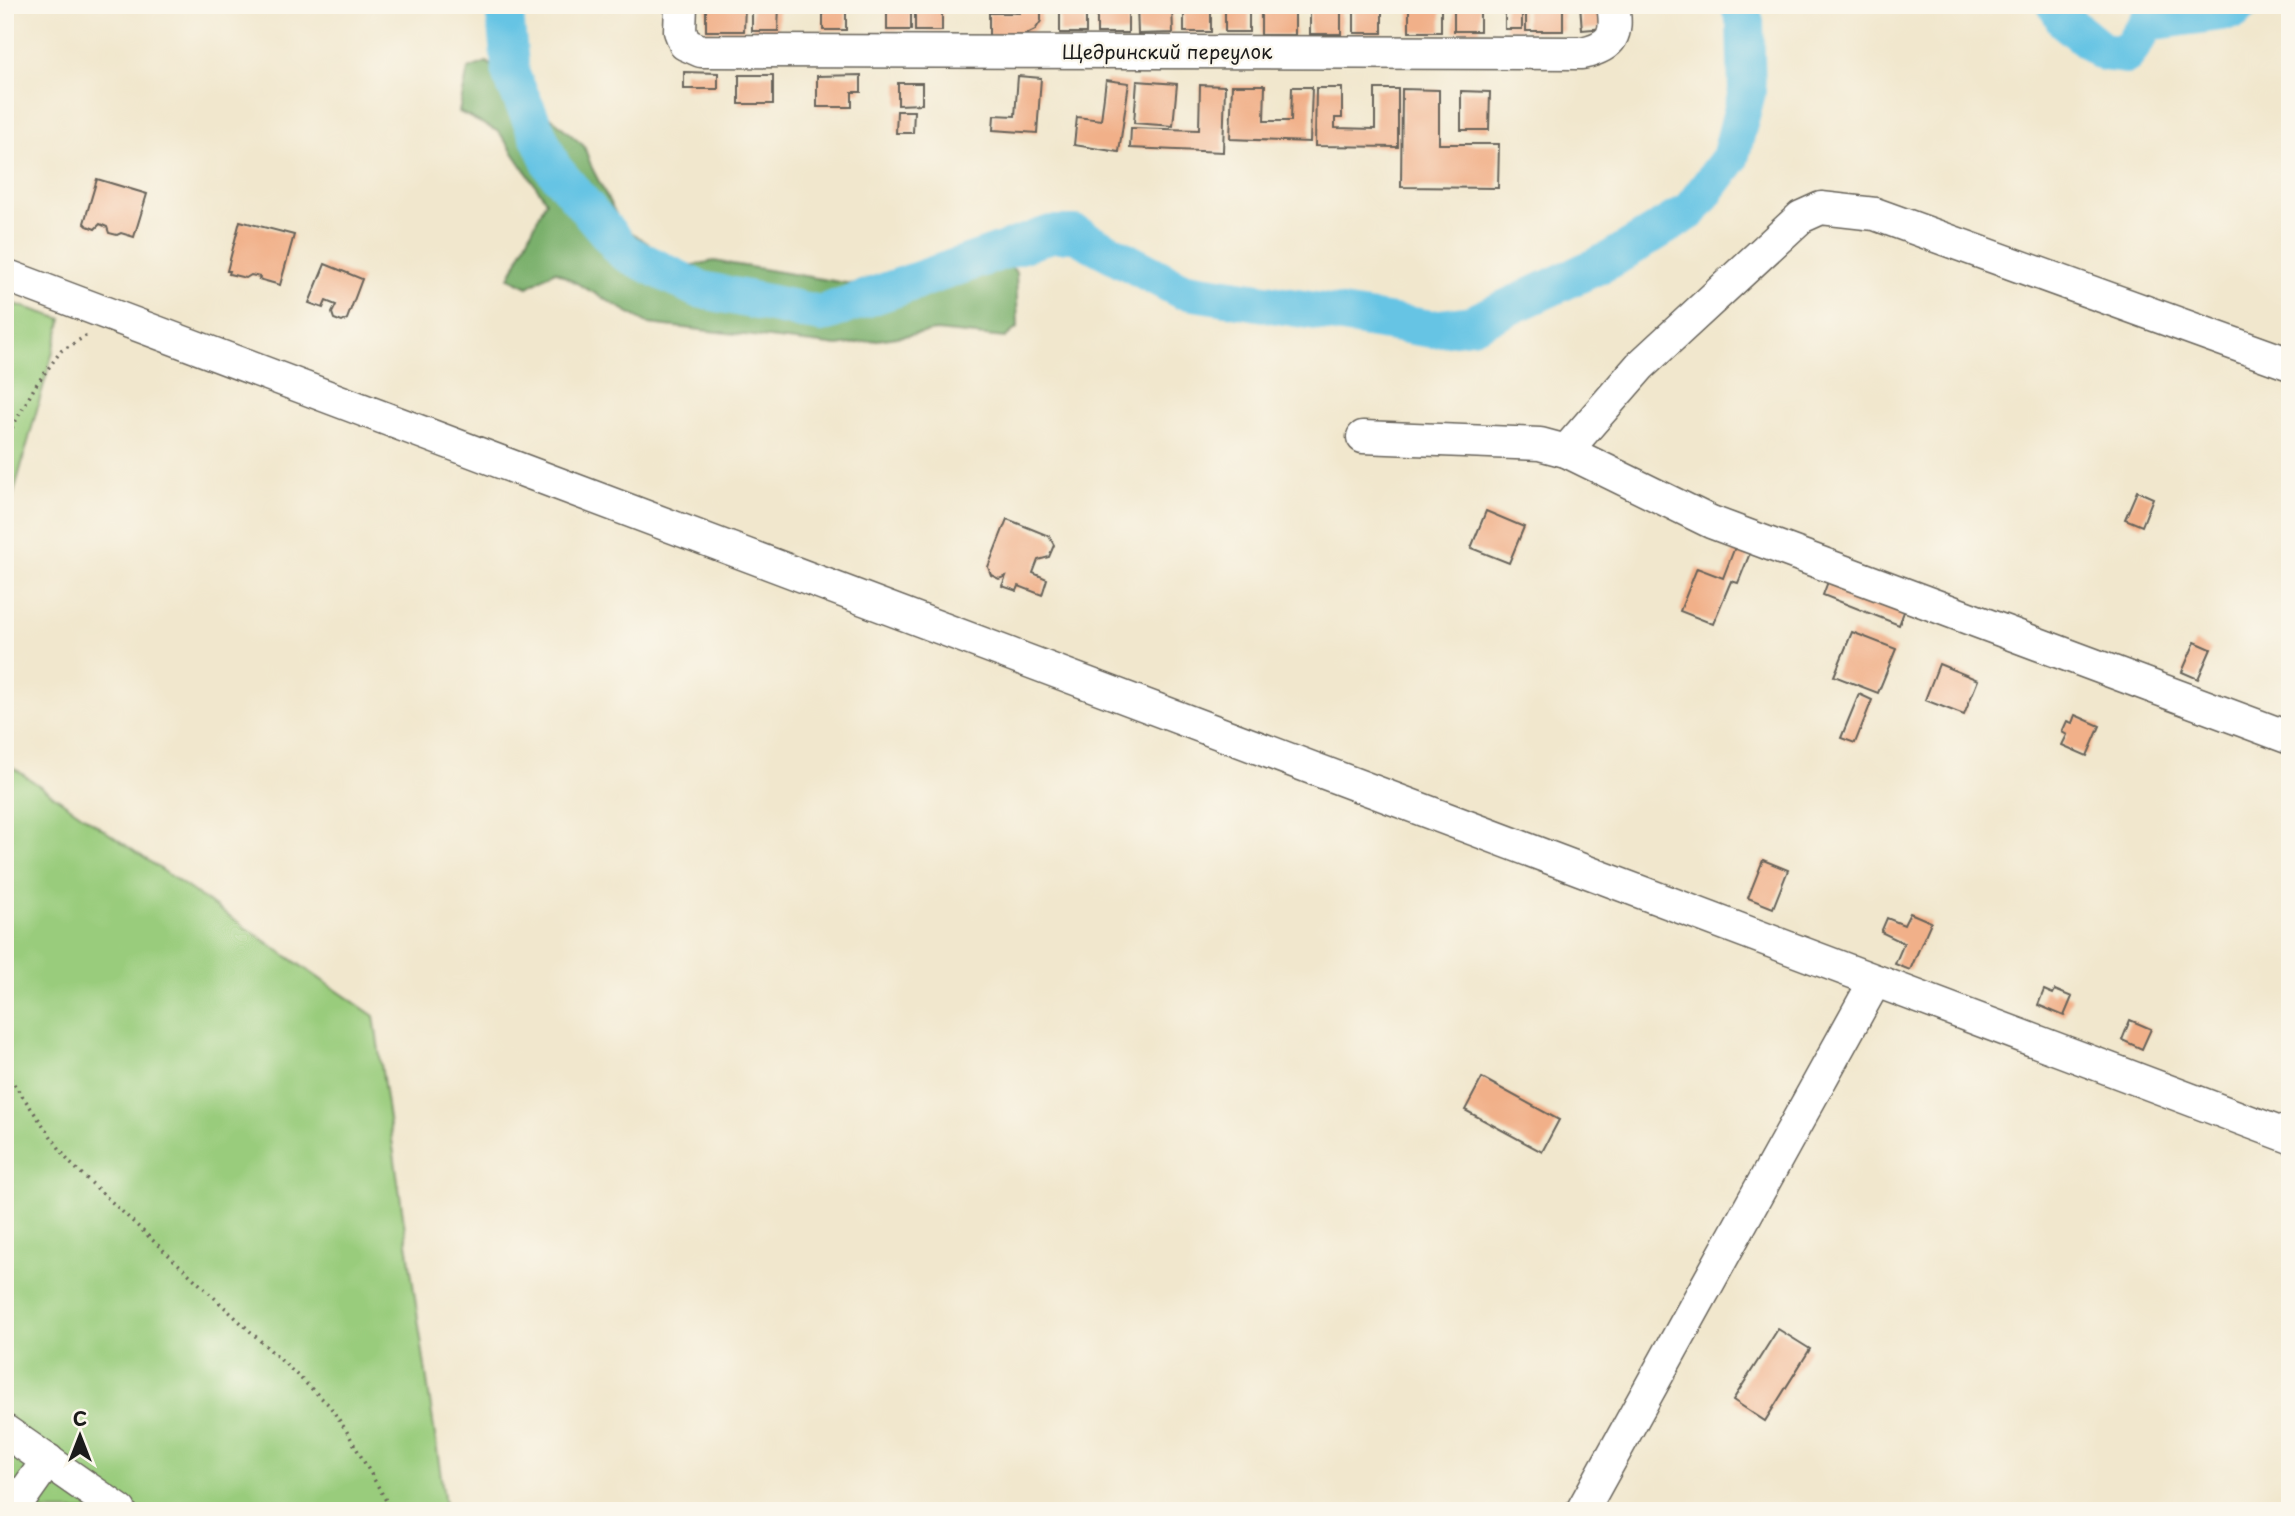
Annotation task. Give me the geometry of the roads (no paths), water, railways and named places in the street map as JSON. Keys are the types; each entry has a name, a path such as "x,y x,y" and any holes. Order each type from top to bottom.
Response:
{"street":[{"name":"Щедринский переулок","path":"681,5 680,31 685,44 701,51 1582,53 1609,43 1615,32 1613,5"},
{"path":"1566,450 1640,366 1801,217 1821,208 1875,214 2290,364"},
{"path":"5,275 2290,1137"},
{"path":"1363,437 1540,444 1566,450 1711,522 2290,738"},
{"path":"1582,1511 1875,981"},
{"path":"5,1430 120,1511"},
{"path":"12,1511 48,1460"}],"waterway":[{"path":"504,5 511,75 553,168 624,252 698,289 821,314 1051,234 1075,234 1181,290 1432,329 1472,324 1610,260 1690,211 1730,158 1747,92 1745,22 1739,5"},
{"path":"2056,5 2065,21 2103,52 2126,55 2148,22 2235,10 2240,5"}]}
